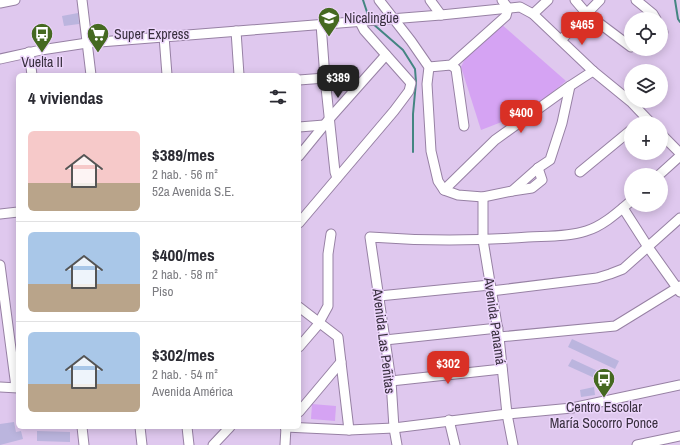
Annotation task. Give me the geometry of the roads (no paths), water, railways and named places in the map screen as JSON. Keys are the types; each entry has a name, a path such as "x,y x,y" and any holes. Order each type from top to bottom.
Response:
{"street":[{"path":"0,2 14,0"},
{"path":"82,0 91,73"},
{"path":"379,0 411,41 429,68 427,84 431,151 438,181 444,190 458,195 483,197 512,191 538,168 550,160 562,123 570,86"},
{"path":"430,0 441,15"},
{"path":"502,0 508,8"},
{"path":"533,14 548,0"},
{"path":"575,0 587,14 624,42"},
{"path":"558,38 587,14 600,0"},
{"path":"636,0 651,12"},
{"path":"0,59 29,52 87,43 441,15 508,8 517,4 533,14 594,71 632,102 642,116"},
{"path":"429,68 451,65 506,16 508,8"},
{"path":"301,221 410,91 411,83 364,30 367,21"},
{"path":"322,24 327,122 337,178"},
{"path":"236,31 239,73"},
{"path":"164,36 167,73"},
{"path":"29,52 32,73"},
{"path":"301,154 386,55"},
{"path":"451,65 456,69 464,126"},
{"path":"444,190 495,140 570,86 594,71"},
{"path":"301,80 325,78"},
{"path":"301,127 327,122"},
{"path":"580,172 624,136"},
{"path":"668,141 680,153"},
{"path":"667,168 680,156"},
{"name":"Avenida Panamá","path":"483,197 483,240 498,333 507,414 513,445"},
{"path":"385,340 614,326 679,289 648,247 623,208 601,224 586,231 562,235 483,240"},
{"path":"0,214 16,212"},
{"path":"379,296 491,288 597,278 623,269 680,218"},
{"path":"301,345 319,323 328,306 328,254 331,234"},
{"name":"Avenida Las Peñitas","path":"397,445 394,428 391,381 370,237 415,240 483,240"},
{"path":"0,266 16,380"},
{"path":"301,309 338,337 349,430"},
{"path":"301,410 341,362"},
{"path":"391,381 502,369"},
{"path":"301,428 349,430 394,428 449,420 572,408 680,385"},
{"path":"0,387 16,387"},
{"path":"449,420 455,445"},
{"path":"82,429 84,445"},
{"path":"140,429 142,445"},
{"path":"187,429 189,445"},
{"path":"214,445 228,429"},
{"path":"286,429 286,445"},
{"path":"637,445 680,436"}],"waterway":[{"path":"363,0 369,18"},
{"path":"675,0 678,19 680,22"},
{"path":"372,23 403,50 415,69 416,82 413,114 413,152"}],"place":[{"name":"Nicalingüe","path":"329,38"},
{"name":"Vuelta II","path":"42,54"},
{"name":"Super Express","path":"98,54"},
{"name":"Centro Escolar María Socorro Ponce","path":"604,398"}]}
